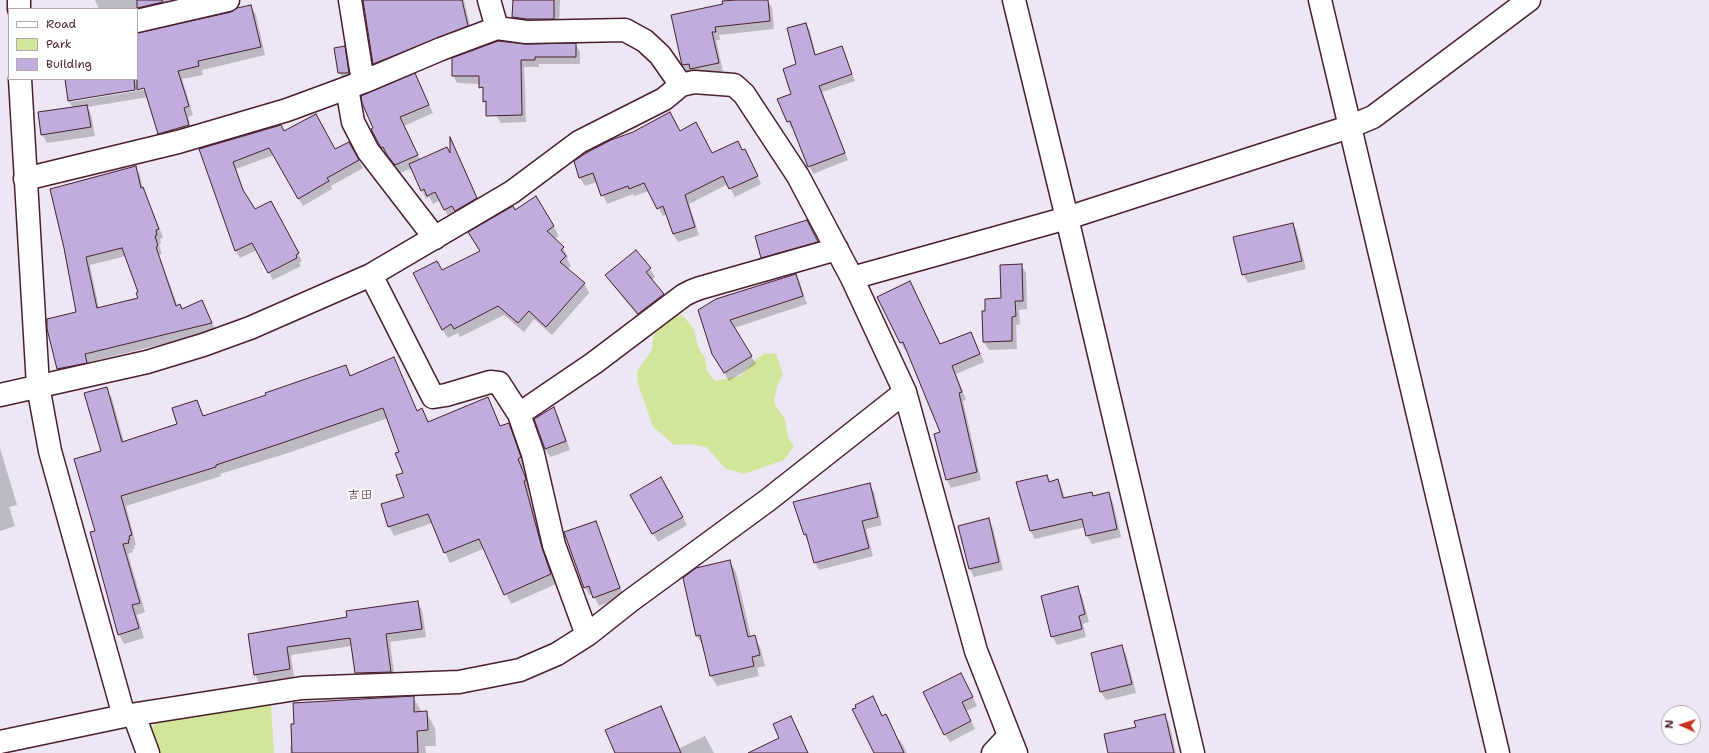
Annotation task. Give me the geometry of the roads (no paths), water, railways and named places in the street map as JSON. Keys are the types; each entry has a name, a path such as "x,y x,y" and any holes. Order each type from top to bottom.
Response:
{"street":[{"path":"138,21 228,0"},
{"path":"350,0 355,85 353,122 368,151 435,238"},
{"path":"489,0 497,28"},
{"path":"1014,0 1193,753"},
{"path":"1320,0 1498,753"},
{"path":"852,278 1067,218 1349,127 1373,117 1529,0"},
{"path":"25,179 178,142 287,110 355,85 441,49 497,28 526,32 625,30 645,41 660,55 681,85"},
{"path":"20,80 38,386 50,451 129,716 148,753"},
{"path":"0,395 147,362 203,345 250,328 371,276 512,192 579,142 664,99 681,85 694,82 734,85 744,94 798,176 852,278 905,392 976,651 1013,744 993,753"},
{"path":"519,414 594,363 684,295 700,288 837,249"},
{"path":"371,276 433,396 446,395 490,382 499,383 519,414 533,454 554,545 588,635"},
{"path":"0,742 129,716 302,688 459,682 520,670 557,654 588,635 630,600 768,500 905,392"}],"district":[{"name":"吉田","path":"360,496"}]}
